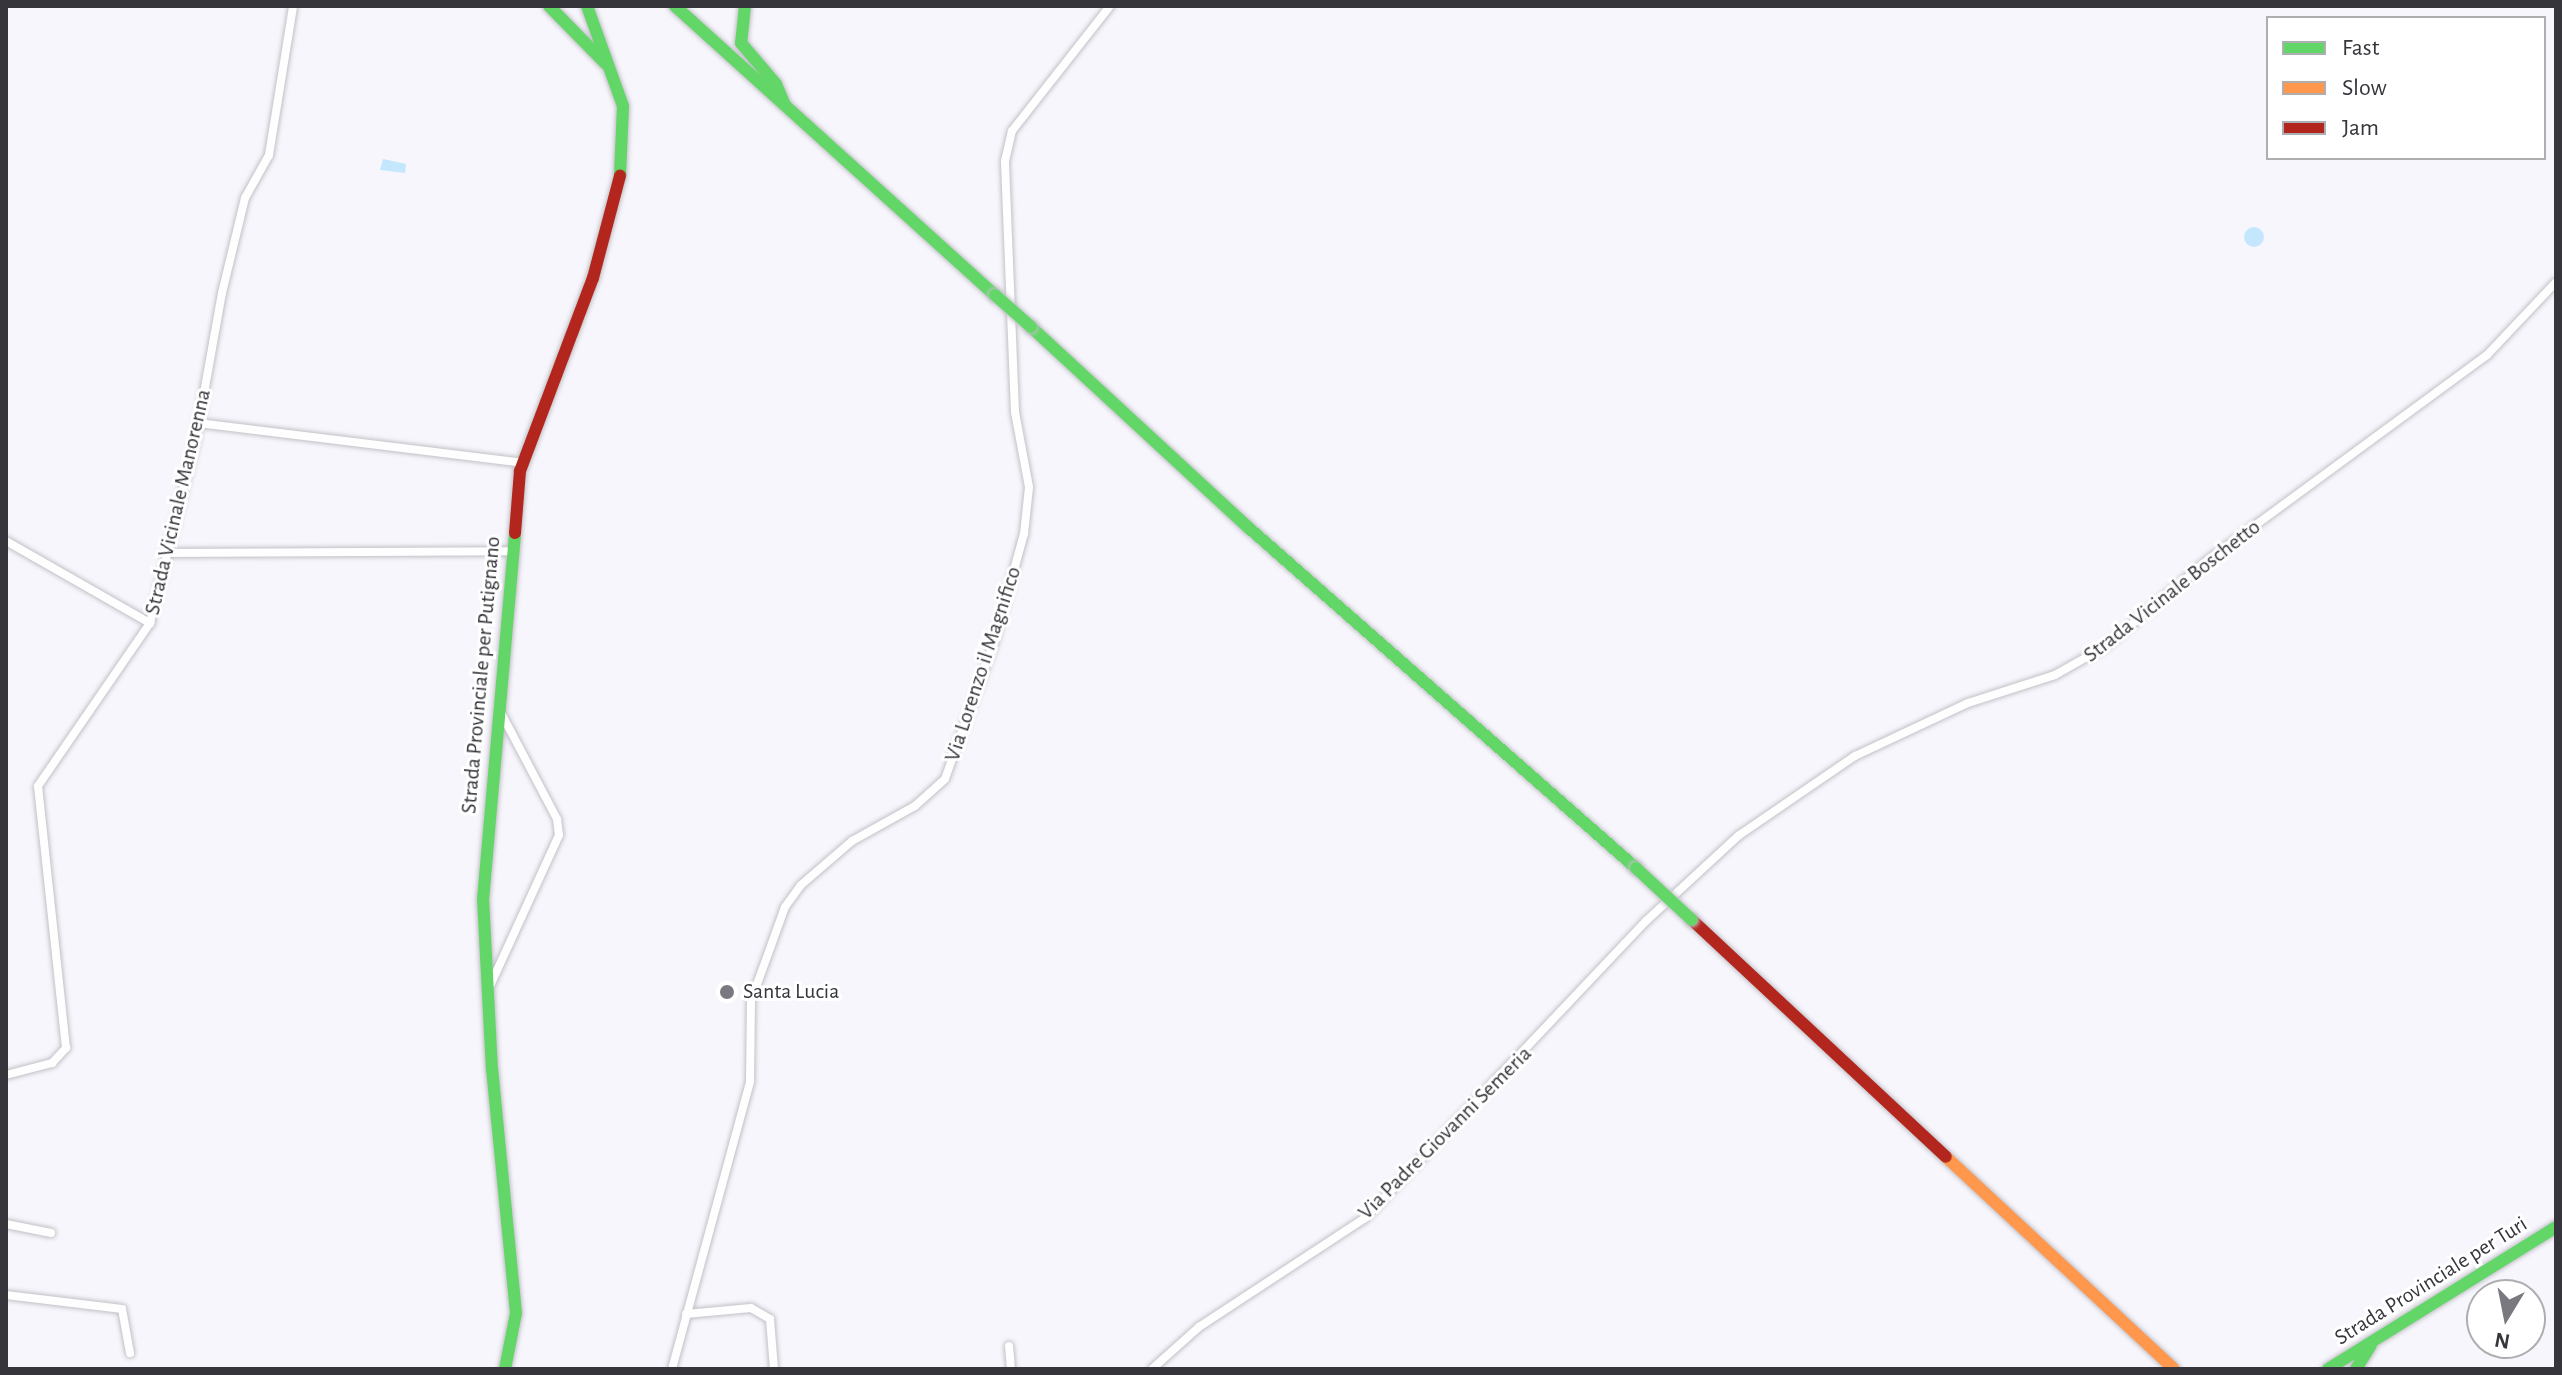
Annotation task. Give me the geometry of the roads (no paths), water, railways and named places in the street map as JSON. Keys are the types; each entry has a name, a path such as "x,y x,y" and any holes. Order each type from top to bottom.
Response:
{"main road":[{"path":"549,6 613,73"},
{"name":"Strada Provinciale per Putignano","path":"505,1369 516,1313 487,992 483,900 510,551 523,463 593,278 623,164 623,106 587,6"},
{"path":"675,6 1249,528 1636,868 2174,1369"},
{"path":"745,6 741,43 776,84 785,106"},
{"name":"Strada Provinciale per Turi","path":"2328,1369 2556,1227"},
{"path":"2356,1369 2377,1336"}],"street":[{"name":"Strada Vicinale Manorenna","path":"6,1075 62,1057 67,1040 38,786 150,623 169,553 245,198 269,155 293,6"},
{"name":"Via Lorenzo il Magnifico","path":"672,1369 750,1081 751,1001 785,907 801,885 852,841 915,806 945,779 995,639 1029,511 1015,412 1014,298 1005,188 1009,140 1110,6"},
{"name":"Strada Vicinale Boschetto","path":"1576,1001 1709,859 1777,805 1855,756 1918,724 2055,675 2097,652 2208,560 2487,355 2556,282"},
{"path":"198,423 523,463"},
{"path":"6,541 150,623"},
{"path":"169,553 510,551"},
{"path":"487,992 559,835 557,819 500,711"},
{"name":"Via Padre Giovanni Semeria","path":"1152,1369 1199,1327 1365,1218 1576,1001"},
{"path":"6,1224 51,1233"},
{"path":"6,1295 122,1309 130,1353"},
{"path":"686,1314 751,1308 770,1319 774,1369"},
{"path":"1009,1346 1011,1369"}],"water":[{"path":"383,159 406,164 405,173 380,170"},
{"path":"2250,227 2258,227 2264,237 2258,247 2250,247 2244,241 2244,233"}],"place":[{"name":"Santa Lucia","path":"727,992"}]}
